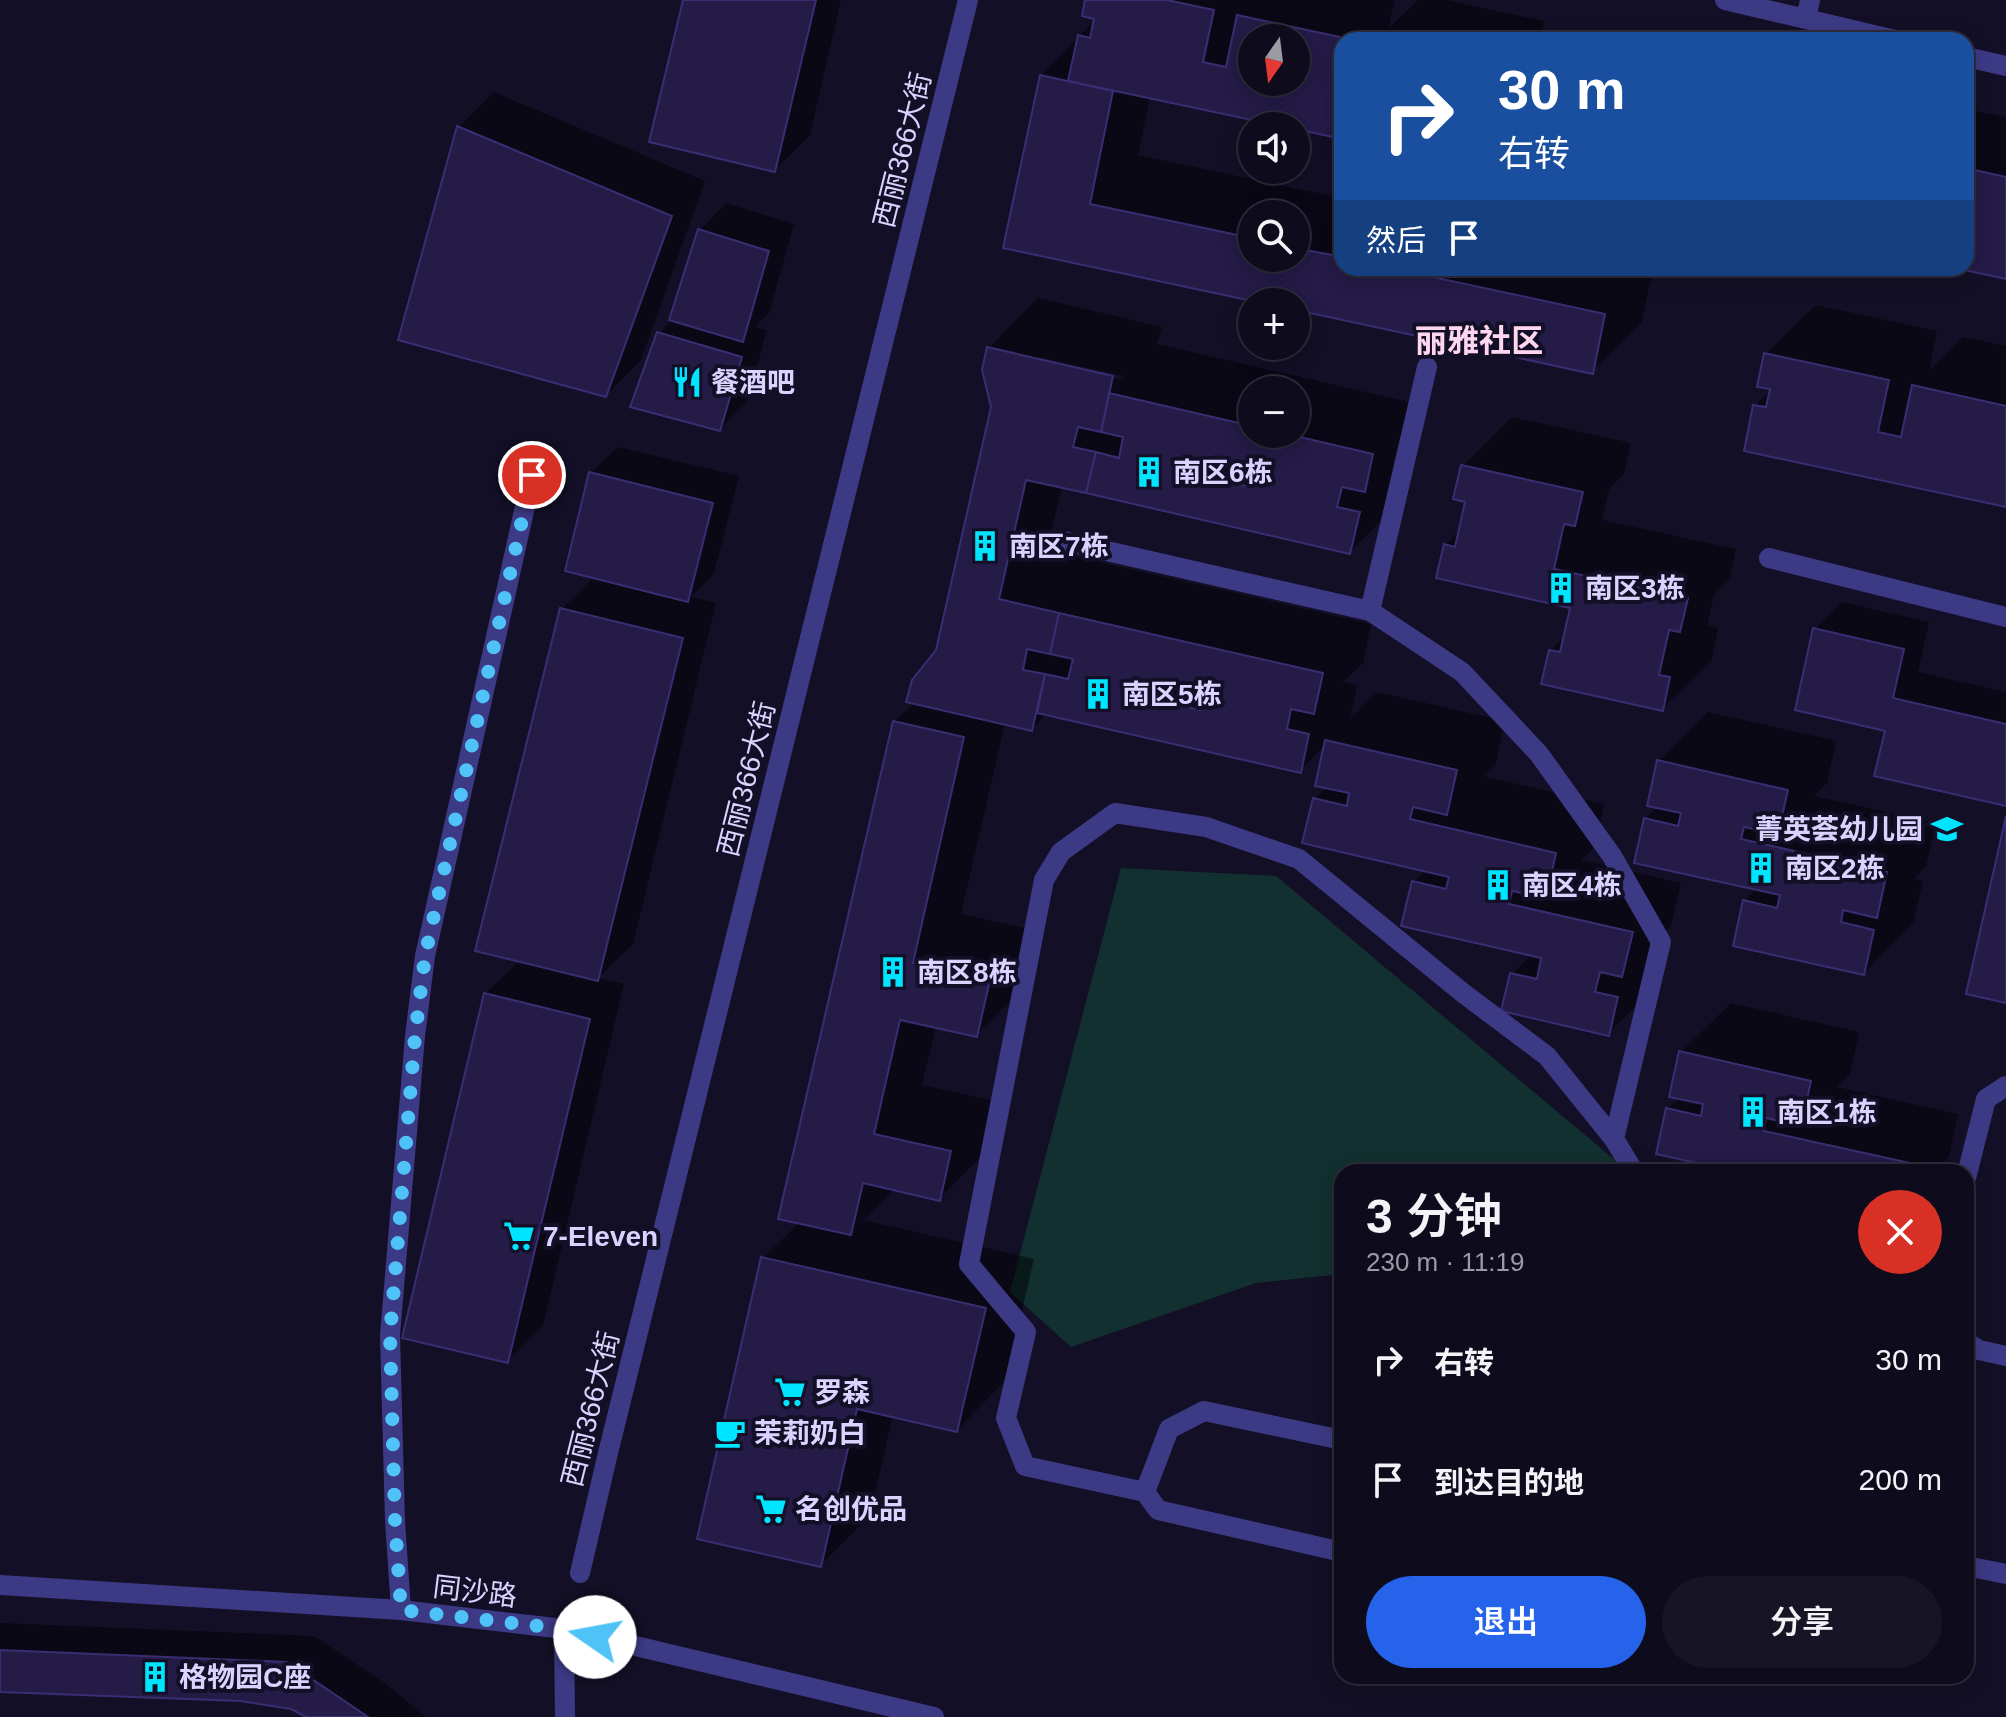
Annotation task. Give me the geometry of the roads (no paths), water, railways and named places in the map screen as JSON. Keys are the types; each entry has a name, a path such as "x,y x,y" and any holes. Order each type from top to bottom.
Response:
{"street":[{"name":"西丽366大街","path":"580,1573 968,0"},
{"path":"1725,0 1808,9 1873,32"},
{"path":"1974,59 2006,66"},
{"path":"1370,611 1427,367"},
{"path":"401,1610 395,1521 390,1335 415,1036 425,956 532,475"},
{"path":"1063,541 1370,611 1462,672 1539,754 1612,856 1661,942 1614,1139"},
{"path":"1769,558 2006,617"},
{"path":"1334,1550 1158,1510 1145,1492 1025,1466 1006,1418 1026,1332 969,1264 1044,880 1061,852 1115,813 1206,827 1299,859 1463,993 1547,1056 1614,1139 1629,1164"},
{"path":"1970,1164 1986,1099 2006,1086"},
{"path":"1974,1347 2006,1356"},
{"path":"1145,1492 1169,1429 1204,1411 1334,1438"},
{"path":"1974,1568 2006,1574"},
{"name":"同沙路","path":"0,1585 401,1610 564,1629 934,1717"},
{"path":"564,1629 565,1717"}],"place":[{"name":"餐酒吧","path":"687,382"},
{"name":"南区6栋","path":"1149,472"},
{"name":"南区7栋","path":"985,546"},
{"name":"南区3栋","path":"1561,588"},
{"name":"南区5栋","path":"1098,694"},
{"name":"菁英荟幼儿园","path":"1947,829"},
{"name":"南区2栋","path":"1761,868"},
{"name":"南区4栋","path":"1498,885"},
{"name":"南区8栋","path":"893,972"},
{"name":"南区1栋","path":"1753,1112"},
{"name":"7-Eleven","path":"519,1236"},
{"name":"罗森","path":"790,1392"},
{"name":"茉莉奶白","path":"730,1433"},
{"name":"名创优品","path":"771,1509"},
{"name":"格物园C座","path":"155,1677"}],"district":[{"name":"丽雅社区","path":"1479,341"}]}
